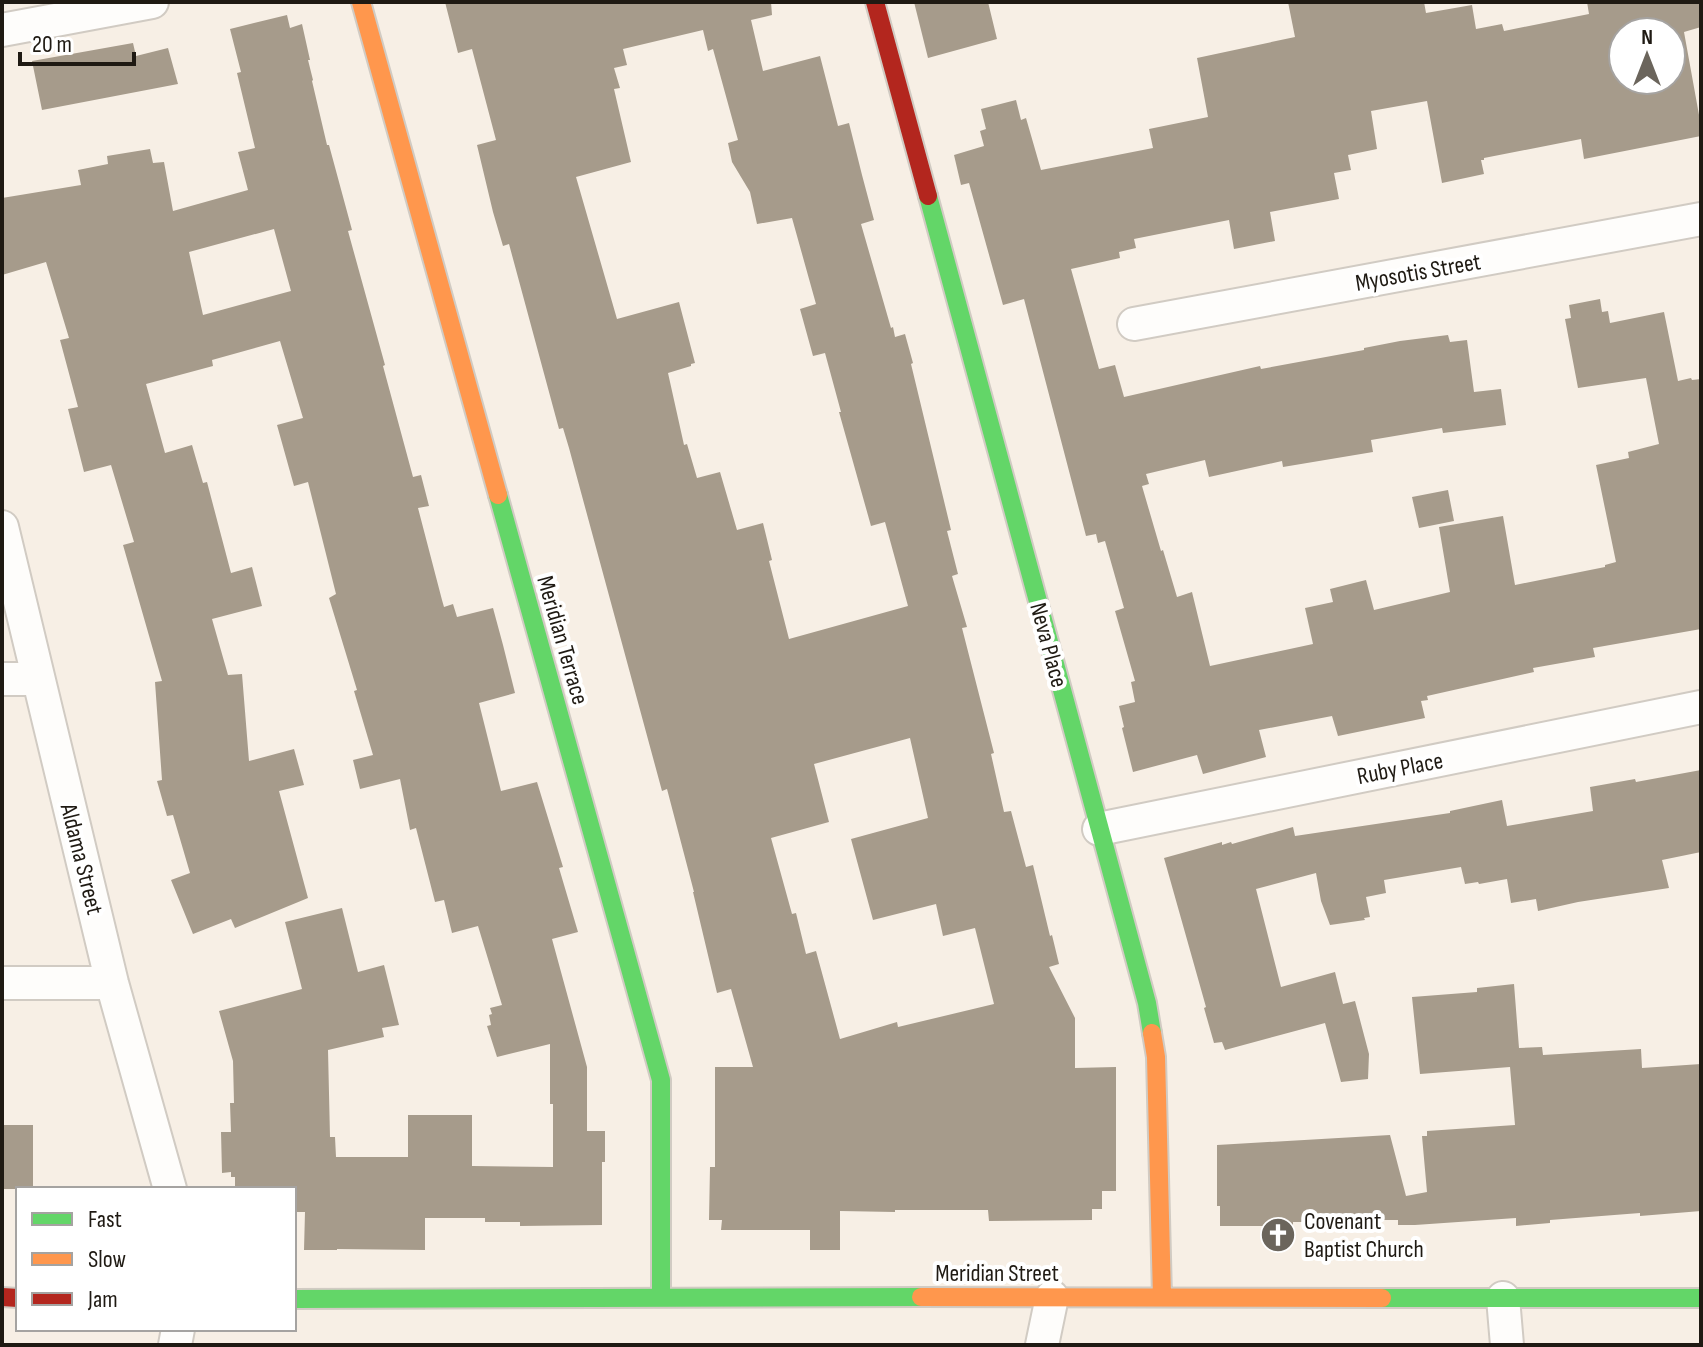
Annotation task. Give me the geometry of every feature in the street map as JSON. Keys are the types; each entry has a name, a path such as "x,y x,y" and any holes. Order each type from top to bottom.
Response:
{"street":[{"path":"2,30 152,2"},
{"name":"Meridian Terrace","path":"361,2 661,1080 661,1298"},
{"name":"Neva Place","path":"875,2 1147,1003 1156,1057 1162,1297"},
{"name":"Myosotis Street","path":"1134,324 1701,219"},
{"name":"Aldama Street","path":"2,527 112,983 169,1187"},
{"path":"2,679 38,679"},
{"name":"Ruby Place","path":"1099,829 1701,707"},
{"path":"2,983 112,983"},
{"path":"1042,1345 1052,1297"},
{"path":"1503,1298 1507,1345"},
{"name":"Meridian Street","path":"296,1299 1701,1298"}],"building":[{"path":"445,2 771,2 772,15 751,20 763,71 820,56 838,126 849,123 874,220 861,224 891,328 895,337 905,334 913,363 951,530 947,531 958,574 952,576 967,627 962,628 994,753 991,754 1004,812 1011,811 1026,867 1033,865 1059,964 1049,967 1075,1018 1075,1068 1116,1067 1116,1191 1102,1191 1102,1209 1092,1209 1092,1220 989,1221 988,1210 840,1211 840,1250 810,1250 810,1230 721,1230 722,1220 709,1220 710,1167 715,1167 715,1067 753,1067 731,989 717,993 667,789 662,791 569,448 563,428 559,429 509,244 503,246 493,212 477,145 496,140 472,49 458,53","holes":["703,30 708,51 713,49 738,140 728,143 732,162 750,192 757,224 792,218 816,304 800,309 813,356 825,353 871,526 885,522 908,606 789,639 769,561 772,560 763,523 737,530 720,472 697,478 687,444 684,445 668,373 695,363 679,302 617,319 576,177 631,162 614,89 620,88 614,68 627,65 623,49","910,738 928,818 851,839 873,920 936,904 943,936 975,928 994,1004 898,1027 897,1022 840,1039 816,951 806,954 771,838 829,822 814,764"]},
{"path":"914,2 988,2 997,39 928,58"},
{"path":"1288,2 1424,2 1426,13 1472,5 1476,29 1502,24 1504,31 1589,14 1587,2 1701,2 1701,27 1687,31 1687,16 1607,16 1607,96 1687,96 1687,49 1701,136 1584,159 1581,139 1484,158 1481,160 1484,174 1442,183 1427,101 1371,111 1377,149 1348,155 1351,170 1334,173 1339,199 1270,212 1275,241 1234,249 1229,220 1134,239 1136,248 1119,252 1120,258 1071,269 1099,369 1115,365 1124,397 1260,366 1261,369 1400,341 1448,335 1450,342 1467,340 1474,392 1501,389 1506,425 1443,433 1442,428 1371,440 1373,452 1283,467 1282,461 1209,477 1205,460 1146,474 1149,484 1142,486 1161,551 1177,597 1192,592 1210,666 1313,644 1305,608 1333,602 1330,589 1366,580 1374,610 1450,592 1439,527 1503,516 1515,585 1605,567 1616,562 1596,465 1629,458 1628,452 1659,444 1646,378 1578,388 1565,319 1571,318 1569,305 1600,299 1602,312 1608,311 1610,323 1664,312 1678,381 1701,379 1701,629 1593,648 1595,657 1533,668 1534,672 1427,696 1428,700 1421,701 1425,718 1338,736 1332,716 1259,730 1266,757 1203,774 1197,755 1133,772 1119,706 1135,702 1131,682 1135,681 1115,611 1124,608 1105,541 1098,543 1096,534 1086,536 1024,299 1003,305 969,183 961,185 954,155 984,146 980,131 986,129 981,109 1016,100 1021,120 1026,118 1041,170 1153,148 1149,129 1208,117 1197,58 1295,37"},
{"path":"287,15 290,28 302,24 327,145 352,230 348,231 383,366 413,477 421,475 429,506 418,508 444,607 453,604 457,617 493,608 515,693 479,703 501,791 537,782 563,867 559,868 578,932 552,939 587,1067 587,1131 605,1131 602,1225 520,1226 520,1222 485,1222 485,1218 425,1218 425,1250 304,1250 305,1212 296,1212 296,1187 235,1187 235,1177 231,1177 231,1172 222,1173 221,1132 231,1132 230,1103 234,1103 233,1061 219,1011 302,989 285,922 342,908 358,972 384,965 399,1025 382,1028 384,1037 328,1050 330,1137 335,1137 336,1157 408,1157 408,1115 472,1115 472,1166 553,1167 550,1044 497,1057 487,1026 491,1025 490,1008 502,1005 478,926 452,933 444,900 435,902 416,828 410,830 400,779 360,789 353,760 373,755 329,598 336,594 308,482 294,486 277,425 303,418 280,341 212,360 213,366 146,384 165,453 192,445 203,483 207,482 231,573 252,567 262,606 212,619 228,675 242,674 249,761 294,749 304,785 279,791 308,898 235,928 231,919 193,934 171,880 190,873 173,815 167,816 157,781 162,780 155,682 162,681 123,545 134,542 111,465 84,472 68,409 78,407 60,340 69,338 46,262 2,275 2,198 81,185 78,170 108,164 107,156 150,149 153,163 164,162 173,211 248,190 238,152 255,148 237,73 241,72 230,29","holes":["274,229 291,291 203,315 189,252"]},
{"path":"133,43 136,56 168,48 178,84 42,110 32,61"},
{"path":"1448,490 1454,521 1419,528 1412,497"},
{"path":"1701,770 1701,852 1662,860 1669,888 1538,911 1536,899 1511,903 1507,879 1465,884 1461,867 1384,880 1386,893 1366,897 1370,917 1330,925 1321,901 1316,873 1256,889 1281,987 1335,972 1343,1004 1355,1001 1369,1054 1368,1079 1341,1082 1325,1023 1225,1050 1222,1042 1214,1043 1164,858 1293,827 1295,836 1450,813 1502,800 1507,826 1593,811 1590,787"},
{"path":"1514,984 1519,1048 1542,1047 1543,1055 1641,1049 1642,1068 1701,1064 1701,1211 1550,1220 1550,1223 1516,1226 1516,1218 1415,1225 1398,1225 1398,1220 1330,1220 1293,1222 1293,1226 1220,1226 1217,1145 1390,1135 1406,1196 1427,1192 1422,1136 1427,1136 1427,1131 1515,1125 1510,1067 1420,1074 1412,997 1477,992 1477,988"},
{"path":"2,1125 33,1125 33,1187 2,1189"}],"traffic: fast":[{"path":"928,196 1147,1003 1152,1033"},
{"path":"498,495 661,1080 661,1298"},
{"path":"296,1299 921,1297"},
{"path":"1382,1298 1701,1298"}],"traffic: slow":[{"path":"361,2 498,495"},
{"path":"1152,1033 1156,1057 1162,1297"},
{"path":"921,1297 1382,1298"}],"traffic: jam":[{"path":"875,2 928,196"},
{"path":"2,1297 16,1298"}],"place":[{"name":"Covenant Baptist Church","path":"1278,1235"}]}
